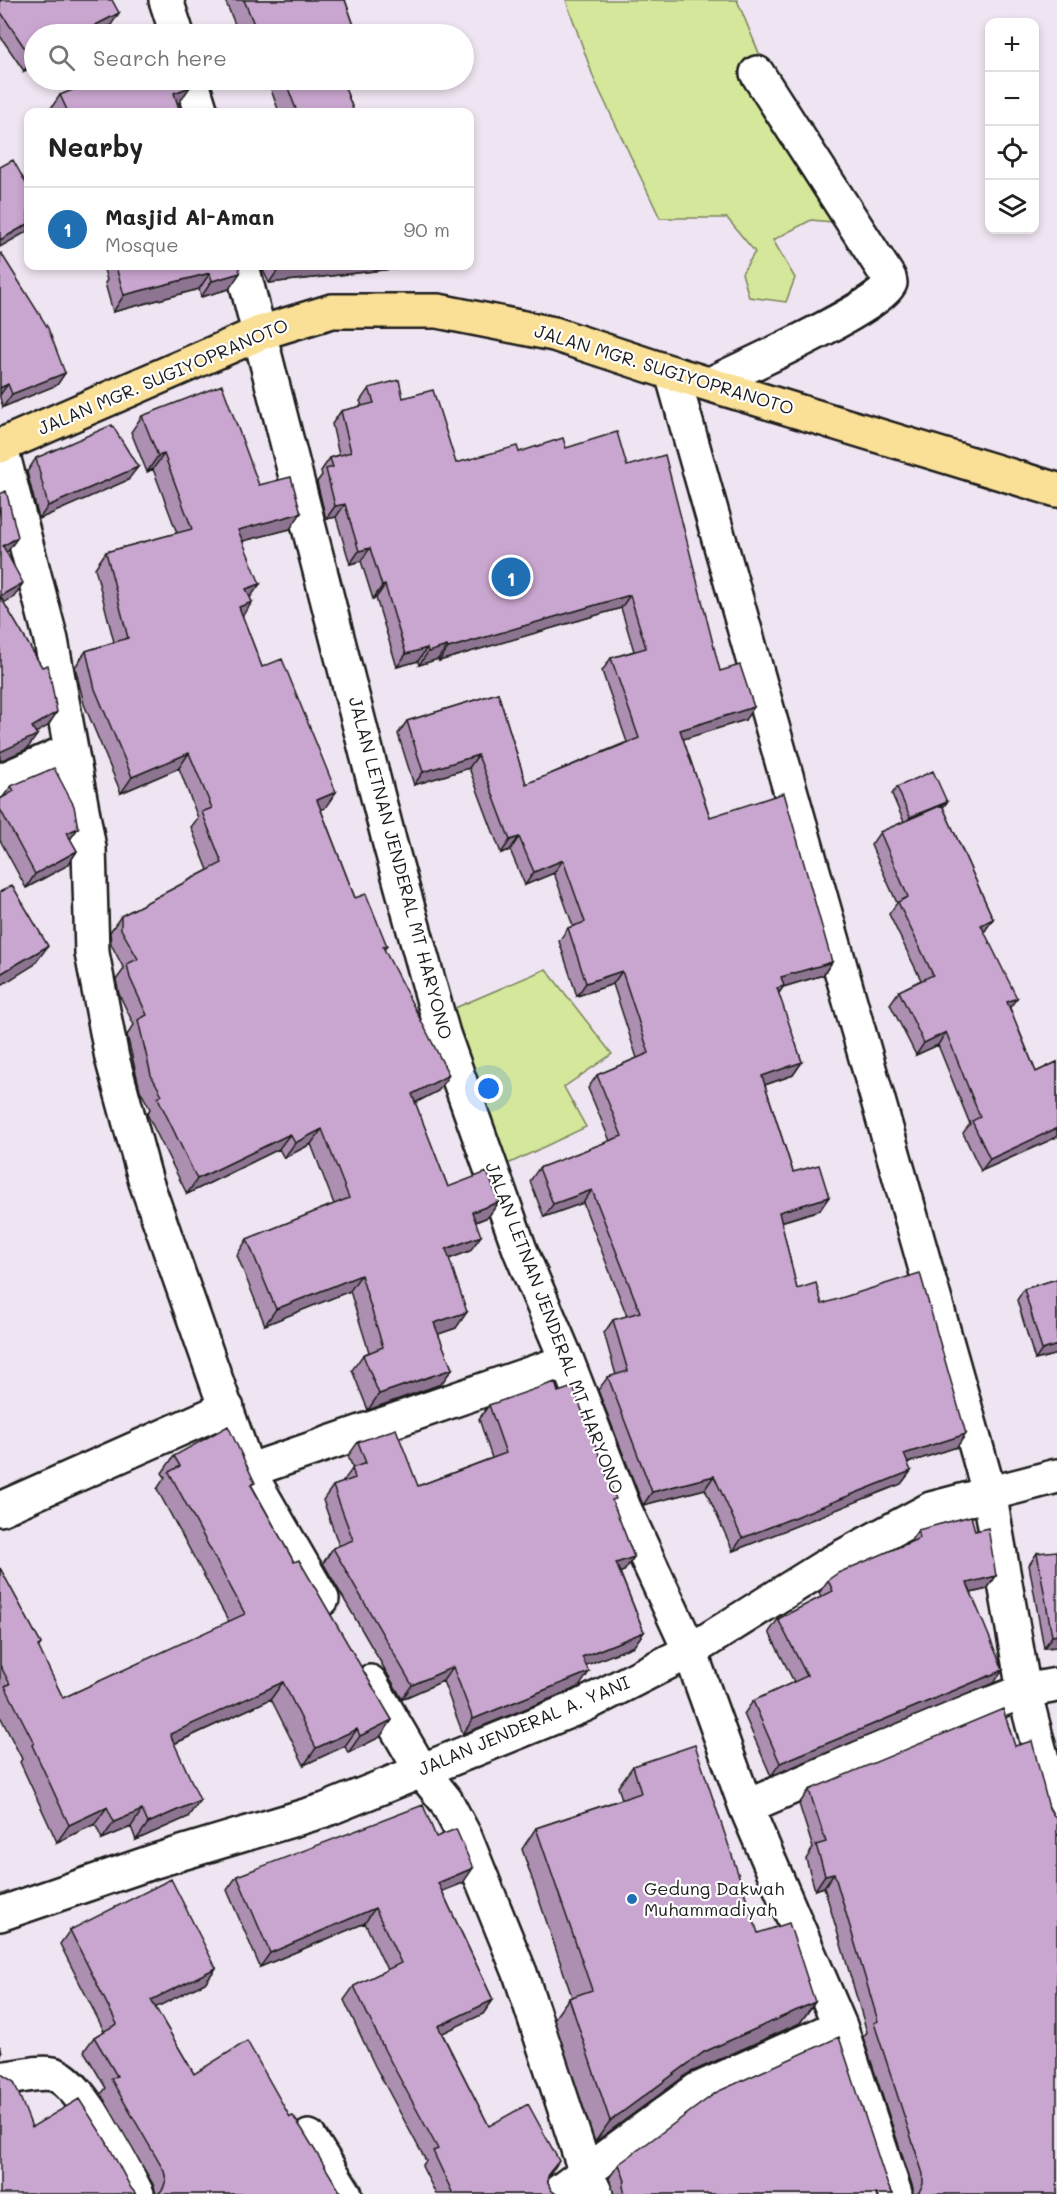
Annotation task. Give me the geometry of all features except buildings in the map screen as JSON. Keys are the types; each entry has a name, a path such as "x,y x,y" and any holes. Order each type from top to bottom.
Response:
{"main road":[{"name":"JALAN MGR. SUGIYOPRANOTO","path":"0,445 260,333 332,311 438,311 554,334 672,373 712,383 1057,490"}],"street":[{"path":"166,0 174,24"},
{"path":"712,383 846,316 883,294 890,283 849,213 757,73"},
{"name":"JALAN LETNAN JENDERAL MT HARYONO","path":"243,270 390,844 443,1034 520,1250 567,1361 624,1508 690,1651 746,1807 840,2026 896,2194"},
{"path":"672,373 989,1492 1024,1691 1057,1817"},
{"path":"0,445 51,640 89,848 92,953 112,1058 146,1182 248,1471 335,1622"},
{"path":"0,781 71,750"},
{"path":"248,1471 567,1361"},
{"path":"0,1509 227,1407"},
{"name":"JALAN JENDERAL A. YANI","path":"0,1914 155,1861 325,1810 584,1705 690,1651 829,1564 932,1509 989,1492 1057,1476"},
{"path":"352,1651 421,1770 446,1801 465,1837 520,1973 590,2182"},
{"path":"746,1807 936,1725 1024,1691 1057,1685"},
{"path":"556,2194 590,2182 697,2090 840,2026"},
{"path":"6,2078 53,2074 66,2082 80,2096 137,2194"},
{"path":"309,2137 345,2194"}],"green space":[{"path":"566,0 737,0 785,116 879,262 833,222 811,220 773,240 795,278 786,302 749,297 742,273 755,252 727,218 660,218 594,79"},
{"path":"546,969 612,1054 564,1087 586,1127 508,1164 448,1011"}],"place":[{"name":"Masjid Al-Aman","path":"511,577"},
{"name":"Gedung Dakwah Muhammadiyah","path":"632,1899"}]}
